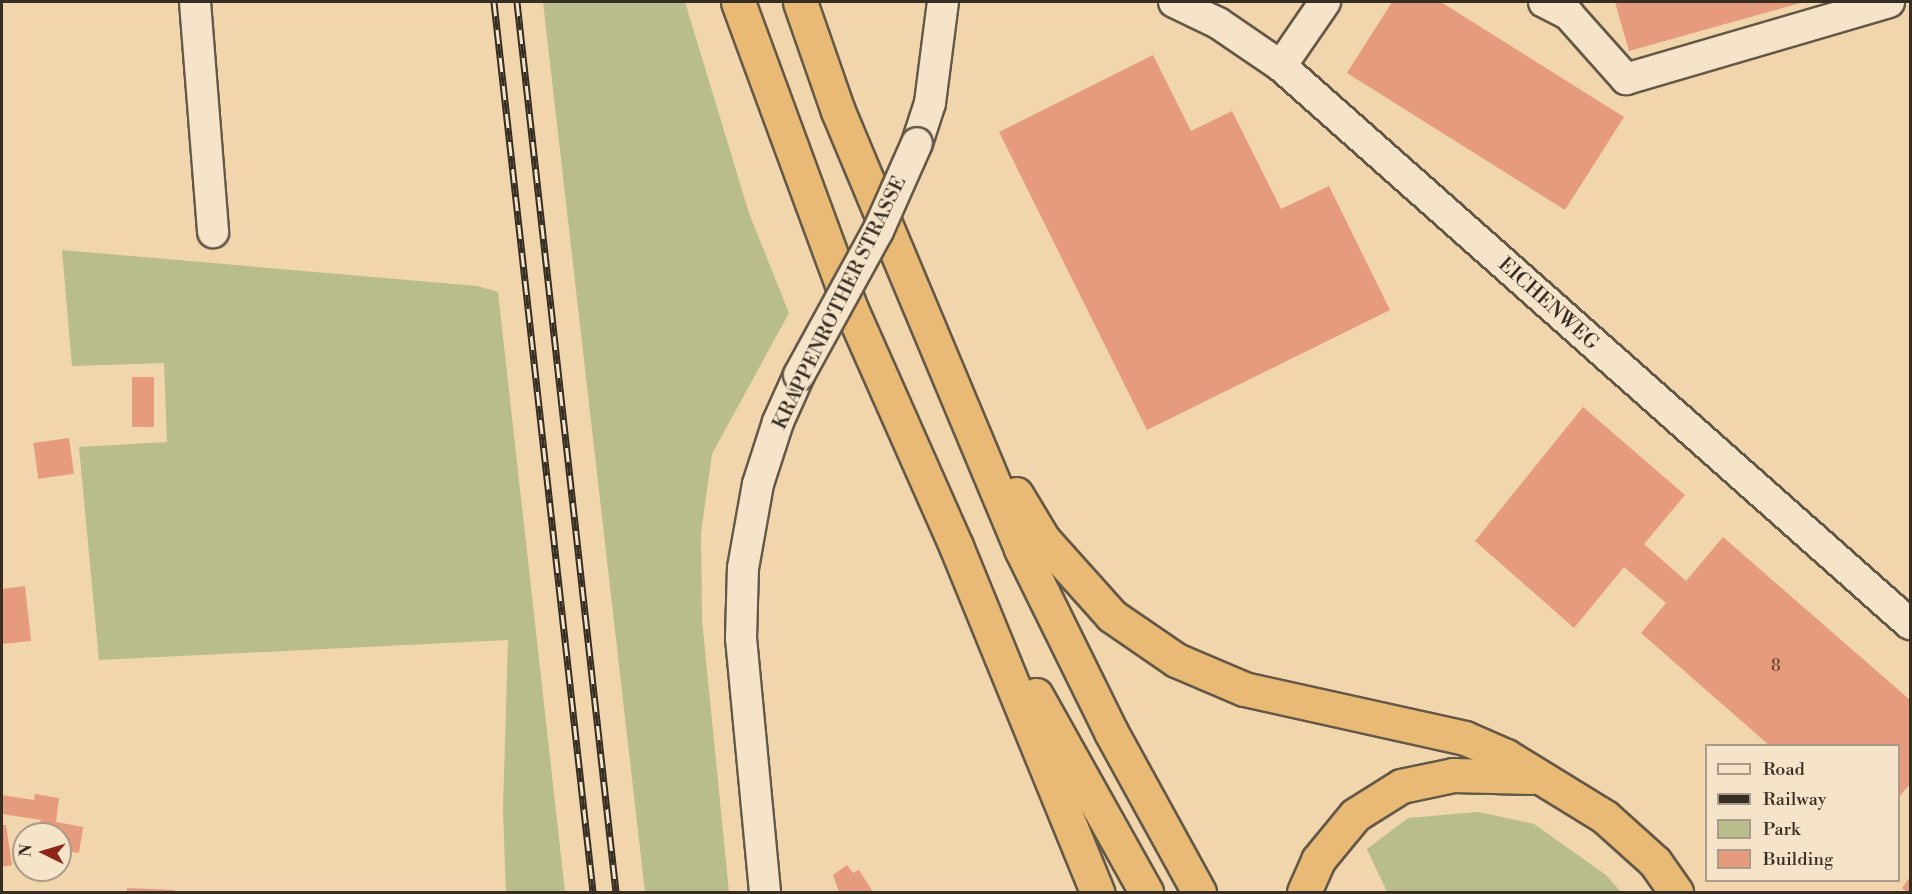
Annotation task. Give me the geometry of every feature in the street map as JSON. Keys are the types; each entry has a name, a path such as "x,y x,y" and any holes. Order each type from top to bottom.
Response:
{"highway":[{"path":"738,2 851,309 956,546 1097,892"},
{"path":"800,2 838,111 945,374 1026,560 1112,732 1199,892"},
{"path":"945,374 1043,539 1113,616 1176,660 1244,689 1465,738 1546,779 1605,817 1655,862 1676,892"},
{"path":"956,546 1146,892"},
{"path":"1304,892 1318,860 1355,815 1401,786 1453,775 1500,773 1546,779"}],"street":[{"path":"195,2 213,232"},
{"name":"KRAPPENROTHER STRASSE","path":"765,892 741,638 743,567 758,484 778,422 799,375 878,231 917,143 930,103 943,2"},
{"name":"EICHENWEG","path":"1174,2 1218,23 1281,66 1911,624"},
{"path":"1281,66 1325,2"},
{"path":"1544,2 1569,15 1626,79 1889,2"}],"green space":[{"path":"543,2 685,2 749,213 789,313 712,454 701,533 702,620 729,892 645,892"},
{"path":"62,250 477,286 498,292 565,892 506,892 503,810 508,640 99,660 79,447 167,442 164,363 72,366"},
{"path":"1478,812 1534,824 1606,875 1621,892 1387,892 1367,849 1408,818"}],"building":[{"path":"1392,2 1441,2 1624,117 1565,210 1347,73"},
{"path":"1615,2 1804,2 1629,51"},
{"path":"1153,55 1191,131 1232,111 1281,209 1329,186 1390,310 1147,430 999,132"},
{"path":"132,377 154,377 154,427 132,427"},
{"path":"1583,407 1685,495 1644,544 1686,581 1723,537 1910,700 1910,784 1900,796 1900,744 1768,744 1641,633 1666,603 1624,567 1574,628 1475,541"},
{"path":"69,438 74,474 38,479 33,443"},
{"path":"25,586 31,641 2,644 2,589"},
{"path":"35,794 59,798 56,822 41,822 41,820 2,814 2,795 34,800"},
{"path":"2,825 6,825 12,865 2,867"},
{"path":"72,825 83,827 79,853 72,852"},
{"path":"847,865 853,873 859,870 873,892 839,892 833,875"},
{"path":"1910,877 1910,892 1907,892 1902,888"},
{"path":"127,888 175,890 175,892 127,892"}],"railway":[{"path":"494,2 593,892"},
{"path":"517,2 616,892"}]}
